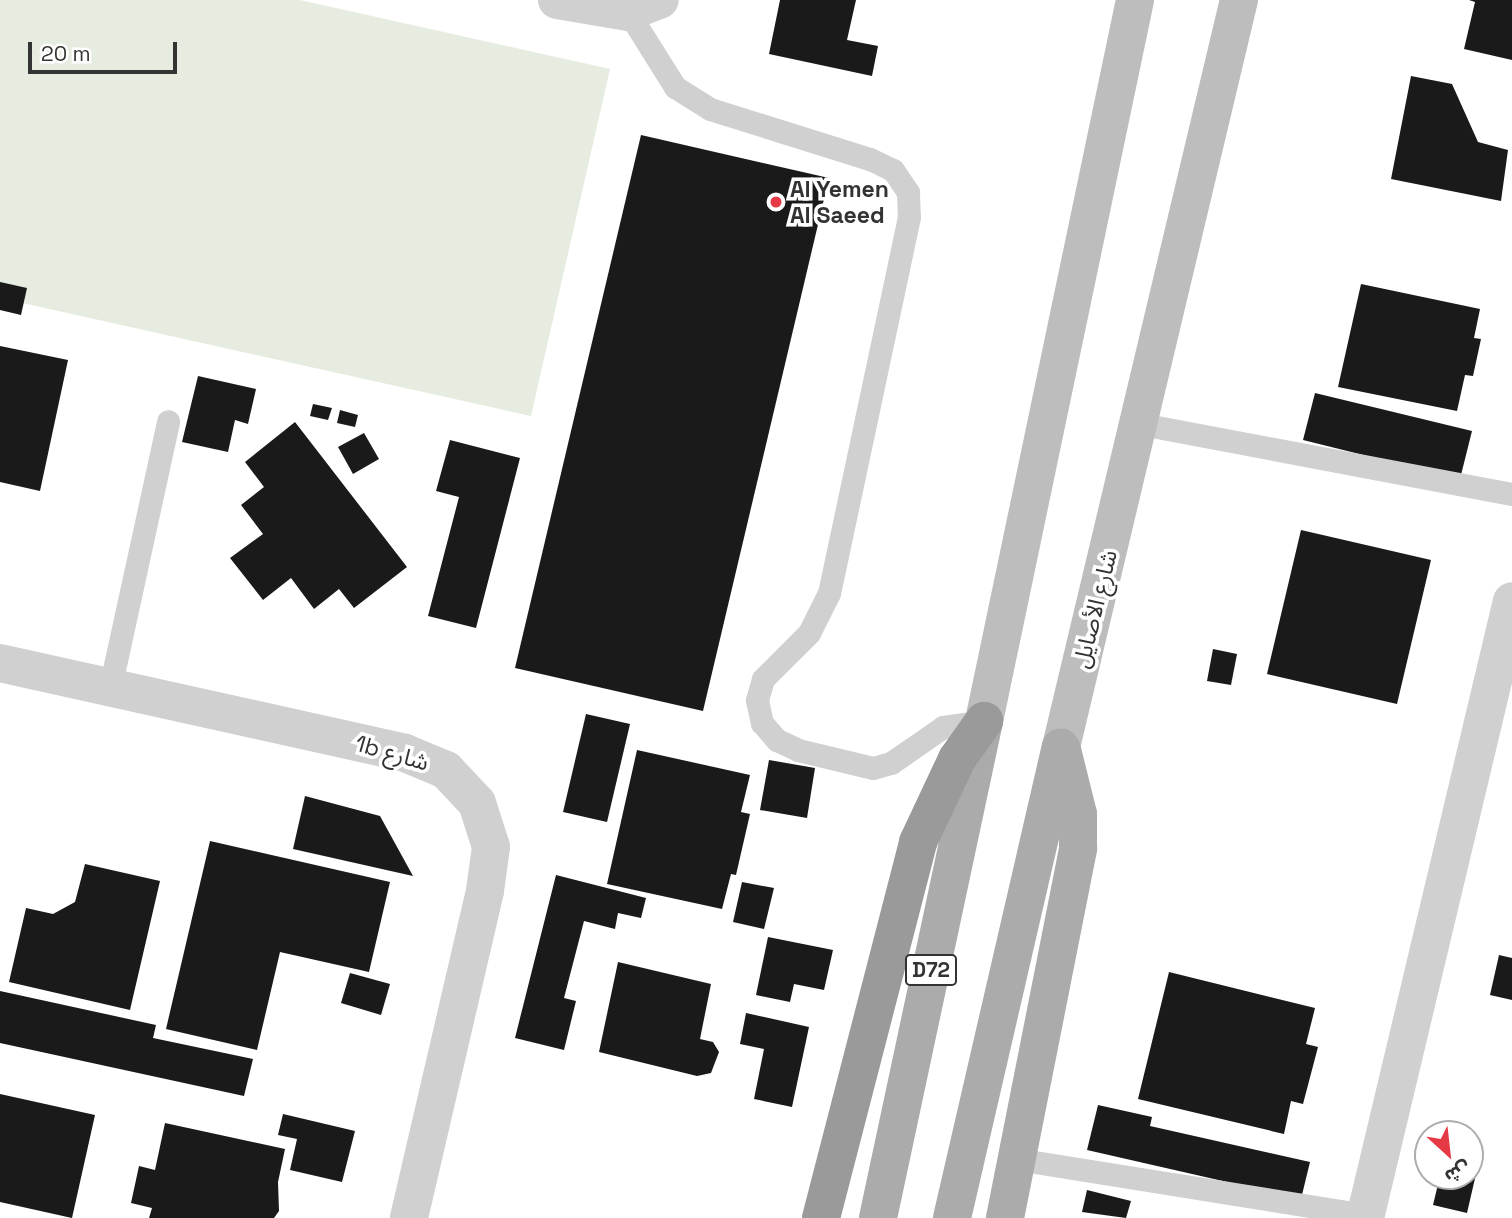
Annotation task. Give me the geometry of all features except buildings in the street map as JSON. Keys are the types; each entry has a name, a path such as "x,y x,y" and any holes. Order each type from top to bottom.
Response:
{"highway":[{"path":"821,1218 918,842 957,759 984,721"}],"main road":[{"name":"D72","path":"878,1218 1135,0"},
{"name":"شارع الأصايل","path":"952,1218 1239,0"},
{"path":"1004,1218 1078,848 1074,791 1061,747"}],"street":[{"path":"557,0 644,6"},
{"path":"1365,1217 1510,618"},
{"name":"1b شارع","path":"0,663 405,753 446,770 477,803 491,847 485,891 409,1218"}],"lane":[{"path":"644,6 674,87 709,109 870,159 893,170 908,192 909,217 828,593 809,633 763,678 757,700 762,723 777,740 798,750 873,768 891,763 943,727 984,721"},
{"path":"110,688 168,421"},
{"path":"1141,424 1512,494"},
{"path":"1016,1159 1365,1217"}],"shaded area":[{"path":"0,0 300,0 610,69 531,416 0,298"}],"place":[{"name":"Al Yemen Al Saeed","path":"776,202"}]}
